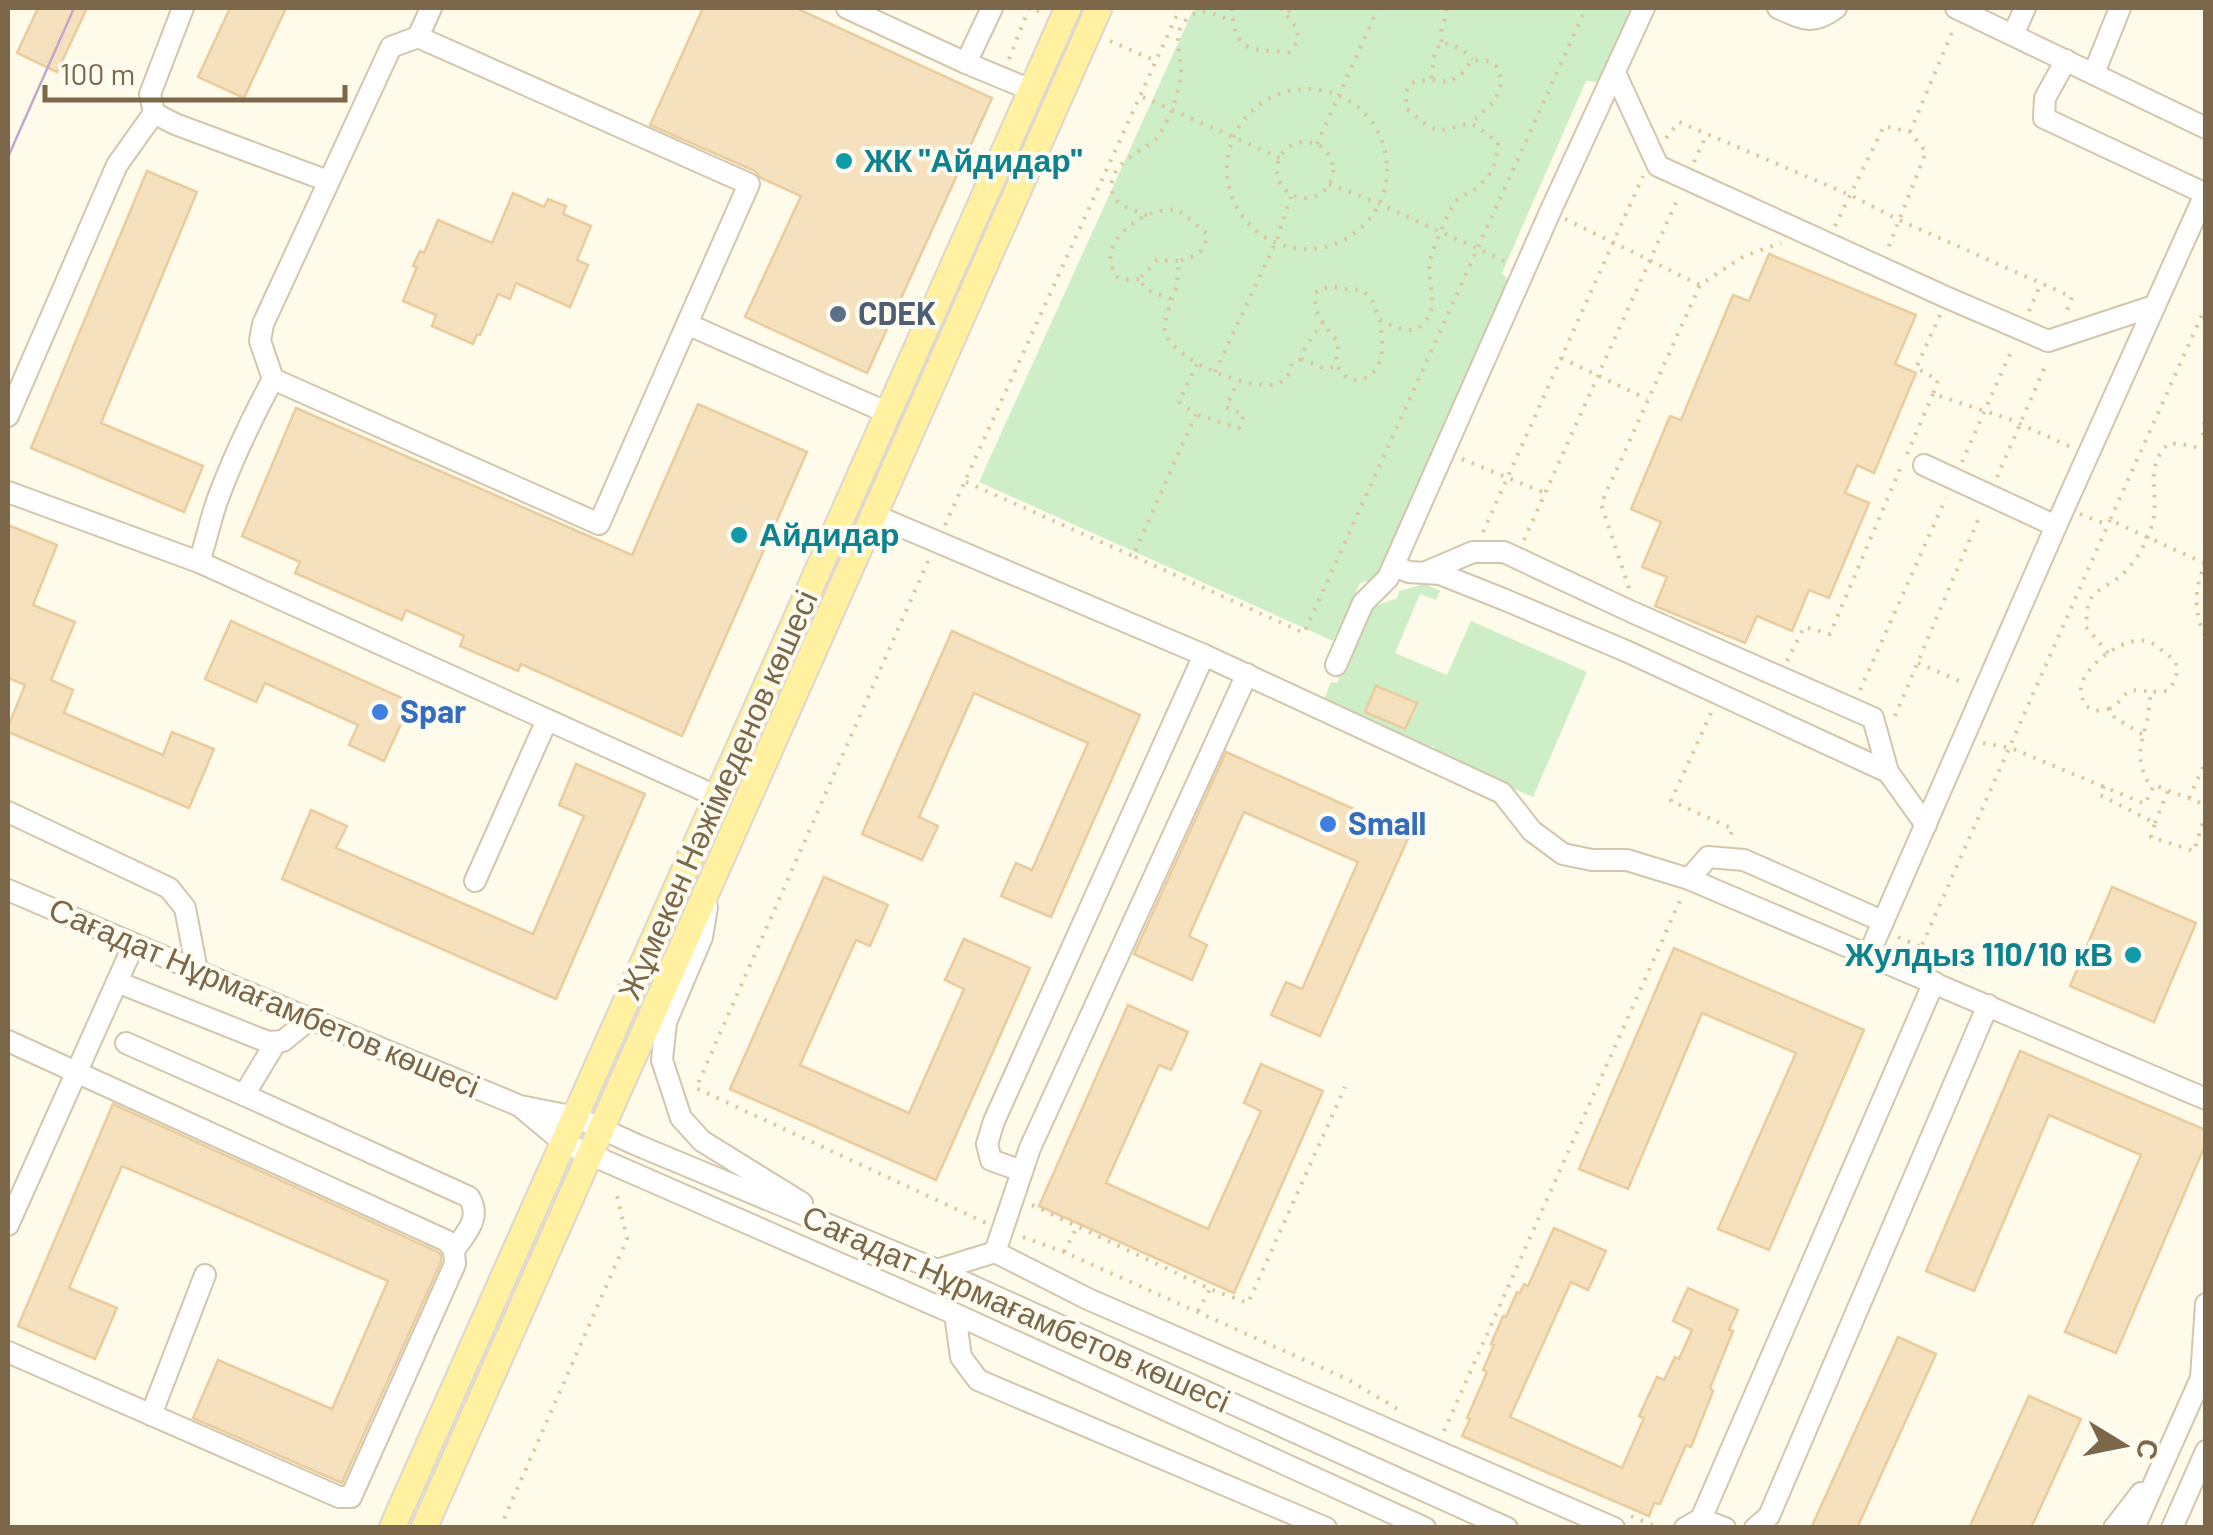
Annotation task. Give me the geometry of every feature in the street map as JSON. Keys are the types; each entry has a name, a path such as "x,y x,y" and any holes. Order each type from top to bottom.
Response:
{"main road":[{"name":"Жұмекен Нәжімеденов көшесі","path":"392,1528 1068,8"},
{"name":"Жұмекен Нәжімеденов көшесі","path":"424,1528 1093,19"}],"street":[{"path":"8,416 117,165 154,113 150,94 183,8"},
{"path":"418,37 431,8"},
{"path":"848,8 1031,90"},
{"path":"966,63 992,8"},
{"path":"1336,665 1363,603 1388,578 1394,566 1644,8"},
{"path":"1778,8 1802,18 1821,18 1836,8"},
{"path":"2014,35 2025,8"},
{"path":"2094,73 2120,8"},
{"path":"1959,9 2206,128"},
{"path":"418,37 749,184 599,524 273,380 260,341 264,324 391,47 418,37"},
{"path":"1869,954 2205,193 2044,118 2045,98 2066,60"},
{"path":"1615,72 1658,166 2020,330 2048,341 2154,306"},
{"path":"154,113 328,181"},
{"path":"687,324 888,412"},
{"path":"199,562 230,469 273,380"},
{"path":"1924,465 1988,495 2060,517"},
{"path":"8,492 199,562 718,797"},
{"path":"874,514 1247,674 1502,793 1532,830 1564,854 1592,860 1628,860 1689,879 2206,1099"},
{"path":"1426,572 1473,552 1504,552 1873,718 1888,772 1926,825"},
{"path":"1394,566 1409,572 1440,574 1502,599 1888,772"},
{"path":"1022,1170 991,1160 986,1144 994,1121 1204,655"},
{"path":"994,1252 1046,1113 1247,674"},
{"path":"475,880 547,720"},
{"path":"8,812 169,888 184,908 196,971"},
{"path":"1689,879 1708,857 1744,860 1881,925"},
{"path":"714,871 702,936 666,1022 662,1060 682,1118 702,1141 808,1207 887,1250"},
{"name":"Сағадат Нұрмағамбетов көшесі","path":"8,890 520,1106 576,1117 937,1270 1507,1528"},
{"path":"8,1225 134,944"},
{"path":"117,982 268,1042 283,1041 310,1019"},
{"path":"1725,1528 1693,1523 1934,982"},
{"path":"1756,1528 1769,1516 1988,1005"},
{"path":"8,1041 447,1242 454,1250 455,1264 352,1498 339,1497 8,1352"},
{"path":"244,1095 276,1042"},
{"path":"126,1043 468,1197 474,1205 474,1220 454,1250"},
{"name":"Сағадат Нұрмағамбетов көшесі","path":"520,1106 564,1143 955,1314 1425,1528"},
{"path":"937,1270 994,1252 1088,1300 1619,1520"},
{"path":"151,1415 204,1275"},
{"path":"2134,1528 2203,1372 2206,1304"},
{"path":"955,1314 961,1357 978,1380 1326,1528"},
{"path":"2172,1528 2206,1452"},
{"path":"2114,1528 2158,1472"}],"path":[{"path":"1001,78 1029,8"},
{"path":"1180,8 937,540 696,1088 1003,1230 1064,1252 1348,1380 1411,1417"},
{"path":"1232,8 1232,22 1241,42 1252,50 1289,52 1297,42 1298,30 1281,8"},
{"path":"1286,14 1292,8"},
{"path":"1317,144 1378,8"},
{"path":"1431,79 1442,42 1439,33 1446,8"},
{"path":"966,482 1304,633 1586,8"},
{"path":"1910,132 1959,9"},
{"path":"1147,216 1122,206 1114,198 1112,182 1117,170 1157,138 1172,110 1181,76 1178,34 1184,22 1206,10 1232,22"},
{"path":"1093,19 1156,61"},
{"path":"1442,42 1462,49 1472,60 1489,61 1497,67 1502,81 1495,101 1471,123 1438,132 1428,128 1406,108 1406,92 1411,83 1431,79 1450,82 1472,60"},
{"path":"1296,89 1326,90 1340,96 1373,122 1385,149 1387,178 1380,204 1360,230 1338,243 1314,249 1289,248 1266,238 1247,222 1232,197 1227,169 1232,137 1247,116 1269,98 1296,89"},
{"path":"1141,96 1280,158"},
{"path":"1473,552 1653,155 1678,122 1850,195 2072,297 1881,748"},
{"path":"1380,320 1406,330 1416,330 1426,321 1433,289 1429,264 1441,231 1456,201 1491,174 1497,161 1498,142 1471,123"},
{"path":"1827,242 1884,126 1910,132 1926,152 1881,266"},
{"path":"1516,558 1707,134"},
{"path":"1294,144 1317,144 1332,161 1333,173 1322,192 1302,198 1284,188 1279,178 1280,158 1294,144"},
{"path":"1329,184 1525,270"},
{"path":"1215,372 1276,242 1292,194"},
{"path":"1139,280 1156,260 1179,261 1198,255 1206,246 1207,234 1177,209 1147,216 1123,232 1113,245 1110,262 1122,279 1139,280 1147,290 1172,299"},
{"path":"1550,212 1700,284"},
{"path":"1632,612 1635,606 1601,504 1700,284 1744,256 1789,240"},
{"path":"1179,261 1176,289 1164,330 1170,343 1196,364 1238,381 1272,385 1282,382 1292,362 1302,359 1323,368 1337,368"},
{"path":"1852,708 2040,283"},
{"path":"1330,286 1363,290 1380,320 1379,364 1360,381 1348,379 1337,368 1334,357 1339,344 1313,304 1317,292 1330,286"},
{"path":"1780,677 1804,627 1830,634 1938,380 1916,368 1948,298"},
{"path":"1910,972 2206,306"},
{"path":"1302,359 1302,350 1324,322"},
{"path":"1561,358 1648,399"},
{"path":"1196,364 1179,402 1196,414 1238,428 1244,415 1226,407 1238,381"},
{"path":"1933,394 2020,424 2089,456"},
{"path":"2108,653 2086,628 2092,596 2132,565 2152,526 2152,475 2161,450 2168,443 2177,442 2205,452 2206,412"},
{"path":"1133,556 1196,414"},
{"path":"1460,458 1545,493"},
{"path":"2060,517 2109,522 2205,563 2199,577 2196,606 2206,638"},
{"path":"2143,640 2176,660 2178,670 2175,682 2166,690 2151,692 2129,690 2119,703 2095,711 2084,704 2081,688 2088,671 2108,653 2143,640"},
{"path":"1918,663 1984,692"},
{"path":"2151,692 2140,748 2140,770 2152,789"},
{"path":"1708,857 1706,844 1726,843 1733,829 1671,801 1720,695"},
{"path":"2109,708 2115,718 2142,734"},
{"path":"1963,740 2011,748 2145,804 2154,784 2206,804"},
{"path":"2189,798 2206,761"},
{"path":"2104,786 2100,795 2155,822"},
{"path":"2168,790 2151,837 2194,850 2206,812"},
{"path":"1442,1435 1689,879"},
{"path":"1881,925 1921,947"},
{"path":"1014,1196 1210,1289 1248,1303 1346,1087"},
{"path":"500,1528 627,1239 616,1191"},
{"path":"1064,1252 1076,1227"},
{"path":"1198,1312 1210,1289"},
{"path":"1619,1520 1659,1528"}],"green space":[{"path":"1194,8 1639,8 1607,83 1586,81 1502,273 1515,286 1382,578 1360,583 1333,641 979,482"},
{"path":"1425,584 1440,591 1436,600 1420,594 1395,653 1447,675 1471,621 1587,672 1533,797 1438,755 1433,746 1422,750 1321,706 1331,682 1337,683 1370,608 1397,598 1399,591"}],"building":[{"path":"38,8 87,8 57,72 17,53"},
{"path":"230,8 286,8 244,98 198,77"},
{"name":"ЖК \"Айдидар\"","path":"703,8 796,8 992,98 867,373 745,317 801,196 761,178 755,171 650,125"},
{"path":"147,171 197,192 101,423 203,466 184,512 31,448"},
{"path":"513,193 544,207 548,199 566,206 563,214 591,226 577,260 588,265 570,307 516,283 510,299 498,294 473,344 432,326 436,315 403,301 417,267 413,266 420,251 424,253 438,220 492,243"},
{"path":"1769,254 1916,315 1895,364 1916,373 1874,473 1857,465 1845,493 1869,503 1829,598 1809,590 1792,631 1757,616 1745,643 1655,606 1667,577 1642,567 1661,522 1631,509 1670,416 1681,420 1733,295 1749,301"},
{"path":"698,404 807,452 682,736 521,664 518,671 460,646 464,636 406,610 402,620 295,573 300,562 242,536 296,408 632,555"},
{"path":"8,525 57,545 33,605 75,622 51,680 73,690 64,713 163,755 172,732 214,749 189,808 8,732 25,685 8,678"},
{"path":"231,621 411,702 384,761 349,745 358,725 265,683 256,702 205,679"},
{"path":"952,631 1140,715 1051,917 1001,896 1016,863 1032,870 1088,743 974,693 919,817 938,826 922,860 862,834"},
{"path":"1376,686 1417,703 1405,729 1365,712"},
{"path":"1226,752 1410,834 1320,1036 1271,1015 1286,982 1302,989 1358,862 1244,812 1189,936 1207,945 1192,980 1134,954"},
{"path":"576,764 645,794 556,999 282,879 311,810 347,826 336,848 533,934 584,816 559,805"},
{"path":"824,877 888,905 870,946 856,940 800,1065 909,1113 964,989 945,980 964,939 1030,968 936,1180 730,1089"},
{"name":"Жулдыз 110/10 кВ","path":"2112,887 2196,923 2154,1022 2070,986"},
{"path":"1674,948 1864,1030 1769,1250 1718,1229 1796,1053 1702,1013 1628,1189 1579,1169"},
{"path":"1128,1005 1188,1032 1171,1070 1159,1065 1106,1183 1208,1229 1261,1111 1244,1103 1261,1064 1323,1091 1234,1293 1039,1206"},
{"path":"2020,1051 2206,1130 2206,1143 2116,1353 2065,1332 2141,1155 2049,1115 1974,1291 1926,1271"},
{"path":"113,1104 441,1255 342,1483 193,1418 218,1360 332,1409 388,1281 122,1166 69,1288 117,1308 95,1359 18,1326"},
{"path":"1554,1228 1606,1251 1588,1290 1571,1282 1510,1417 1622,1468 1657,1377 1664,1380 1692,1330 1673,1321 1688,1288 1738,1310 1691,1447 1686,1445 1660,1504 1654,1503 1649,1516 1462,1436 1503,1316 1506,1317 1517,1292 1524,1284 1528,1286"},
{"path":"1898,1337 1936,1354 1857,1528 1811,1528"},
{"path":"2029,1396 2081,1419 2031,1528 1969,1528"}],"tram line":[{"path":"8,157 74,8"}],"place":[{"name":"ЖК \"Айдидар\"","path":"844,161"},
{"name":"CDEK","path":"838,314"},
{"name":"Айдидар","path":"739,535"},
{"name":"Spar","path":"380,712"},
{"name":"Small","path":"1328,824"},
{"name":"Жулдыз 110/10 кВ","path":"2133,955"}]}
